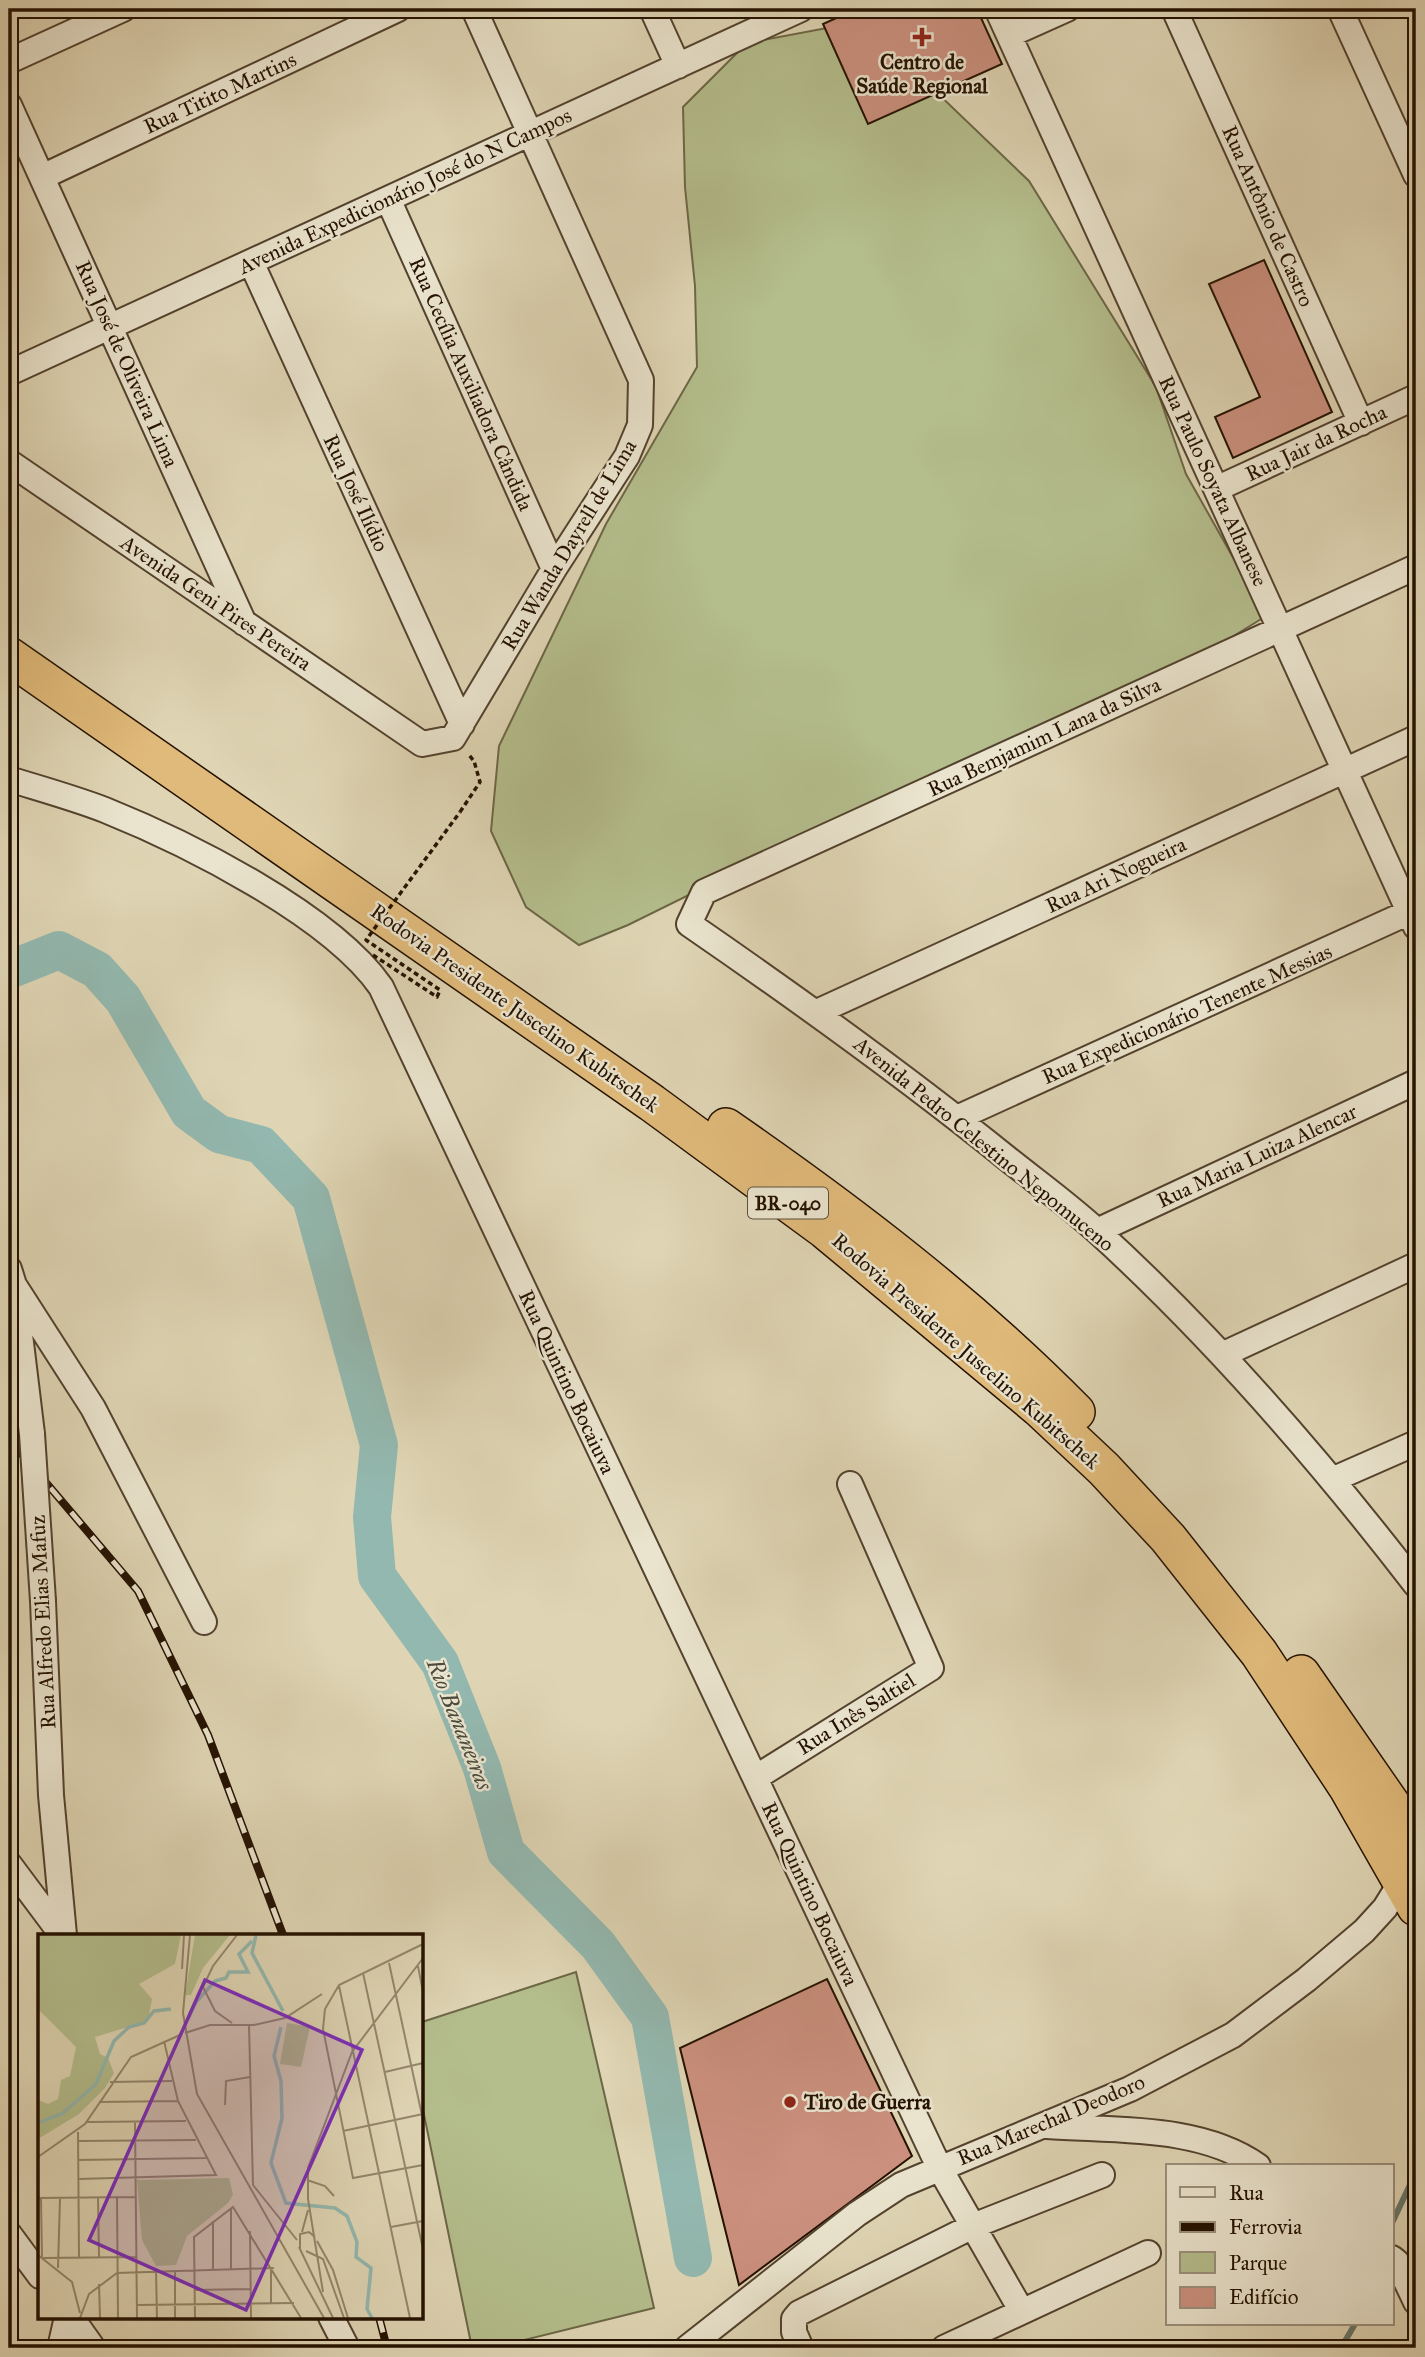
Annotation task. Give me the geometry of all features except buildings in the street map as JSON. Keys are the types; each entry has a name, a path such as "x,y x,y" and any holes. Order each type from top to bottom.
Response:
{"highway":[{"name":"Rodovia Presidente Juscelino Kubitschek","path":"9,630 813,1187 1019,1354 1154,1498 1273,1636 1416,1840"},
{"name":"Rodovia Presidente Juscelino Kubitschek","path":"9,656 652,1103 825,1230 1039,1408 1104,1469 1168,1538 1259,1653 1409,1893"}],"street":[{"path":"9,61 123,9"},
{"name":"Rua Titito Martins","path":"42,177 398,9"},
{"name":"Rua Wanda Dayrell de Lima","path":"458,731 554,569 627,456 640,425 641,380 474,9"},
{"path":"652,9 678,66"},
{"name":"Avenida Expedicionário José do N Campos","path":"9,373 801,9"},
{"name":"Rua Paulo Soyata Albanese","path":"997,9 1345,771 1414,916"},
{"path":"1009,35 1067,9"},
{"name":"Rua Antônio de Castro","path":"1174,9 1362,423"},
{"path":"1340,9 1416,175"},
{"name":"Rua José de Oliveira Lima","path":"9,105 244,623"},
{"name":"Rua Cecília Auxiliadora Cândida","path":"388,199 554,569"},
{"name":"Rua José Ilídio","path":"251,262 458,731"},
{"name":"Rua Jair da Rocha","path":"1216,489 1416,397"},
{"name":"Avenida Geni Pires Pereira","path":"9,462 422,744 458,731"},
{"name":"Rua Bemjamim Lana da Silva","path":"689,923 704,892 1416,567"},
{"name":"Rua Ari Nogueira","path":"817,1013 1416,738"},
{"name":"Rua Quintino Bocaiuva","path":"9,779 105,810 183,845 288,904 369,970 381,988 939,2167 1021,2309"},
{"name":"Rua Expedicionário Tenente Messias","path":"957,1118 1414,916"},
{"name":"Avenida Pedro Celestino Nepomuceno","path":"689,923 817,1013 957,1118 1097,1231 1224,1354 1334,1479 1416,1585"},
{"name":"Rua Maria Luiza Alencar","path":"1097,1231 1416,1082"},
{"path":"1224,1354 1416,1265"},
{"path":"11,1277 93,1408 204,1622"},
{"name":"Rua Alfredo Elias Mafuz","path":"11,1277 32,1434 43,1601 51,1795 63,1934"},
{"path":"1334,1479 1416,1443"},
{"name":"Rua Inês Saltiel","path":"755,1778 930,1668 850,1485"},
{"path":"9,1864 62,1934"},
{"name":"Rua Marechal Deodoro","path":"690,2346 857,2214 901,2185 1130,2089 1233,2035 1306,1980 1364,1931 1385,1908 1409,1893"},
{"path":"1039,2126 1155,2134 1206,2141 1255,2164"},
{"path":"801,2348 794,2332 794,2319 799,2312 973,2226 1102,2175"},
{"path":"9,2234 38,2273"},
{"path":"944,2348 1021,2309 1148,2253"},
{"path":"1394,2260 1416,2302"},
{"path":"60,2348 69,2318"},
{"path":"70,2318 93,2348"},
{"path":"332,2318 347,2348"}],"path":[{"path":"373,955 437,997 440,990 366,940 480,782 474,761 458,731"}],"green space":[{"path":"832,27 906,63 1029,181 1156,387 1186,474 1266,616 1198,658 956,763 628,925 579,945 526,907 491,831 499,746 606,524 697,367 695,286 685,187 683,107 747,43"},
{"path":"576,1972 654,2308 492,2348 472,2348 424,2115 424,2021"}],"waterway":[{"name":"Rio Bananeiras","path":"9,970 59,950 97,970 123,999 189,1112 219,1134 261,1145 311,1198 379,1445 372,1517 377,1576 440,1663 482,1768 506,1852 598,1945 650,2017 693,2258"},
{"path":"1394,2219 1416,2172"},
{"path":"1341,2348 1354,2326"}],"railway":[{"path":"9,1439 138,1591 208,1735 283,1934"},
{"path":"379,2318 387,2348"}],"place":[{"name":"Centro de Saúde Regional","path":"922,37"},
{"name":"Tiro de Guerra","path":"790,2102"}]}
